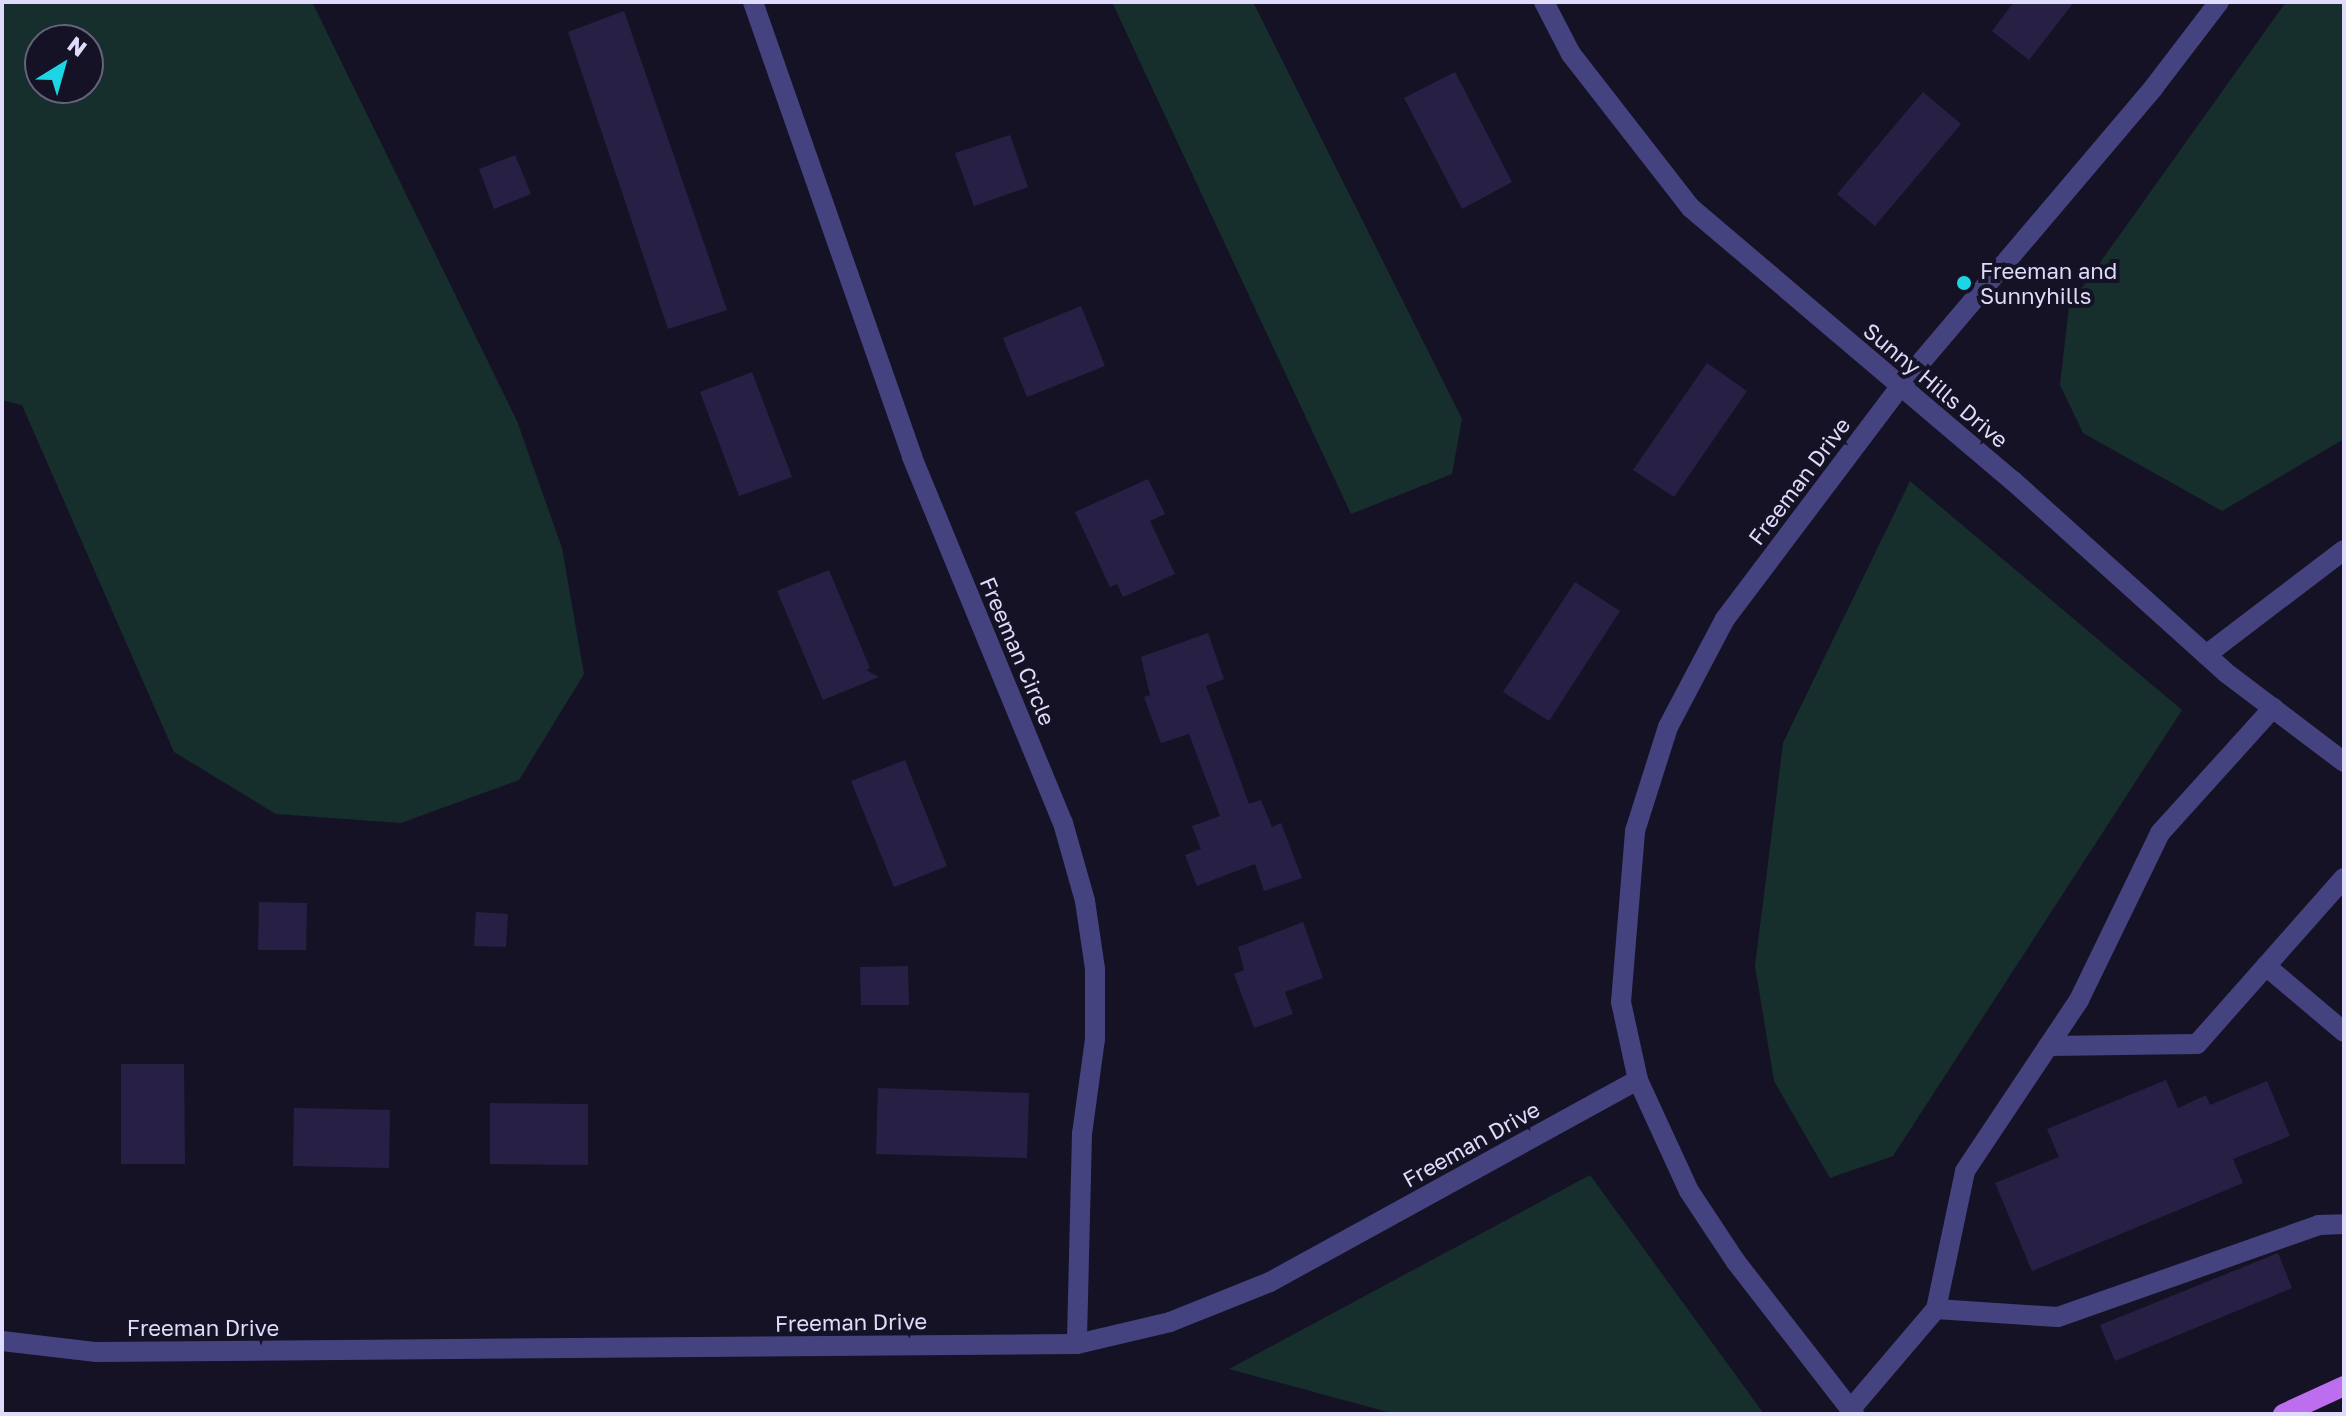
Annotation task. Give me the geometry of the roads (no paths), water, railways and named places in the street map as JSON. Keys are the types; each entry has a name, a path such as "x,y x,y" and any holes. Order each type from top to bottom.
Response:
{"main road":[{"path":"2283,1414 2344,1386"}],"street":[{"name":"Freeman Circle","path":"753,2 912,457 1063,823 1085,901 1095,969 1095,1039 1082,1134 1077,1344"},
{"name":"Sunny Hills Drive","path":"1544,2 1571,54 1691,208 1899,388 2012,480 2206,655 2344,762"},
{"name":"Freeman Drive","path":"1852,1412 1736,1262 1689,1191 1638,1080 1621,1002 1635,831 1668,727 1725,619 1899,388 2154,87 2219,2"},
{"path":"2206,655 2344,550"},
{"path":"1852,1412 1936,1309 1965,1171 2079,1000 2160,833 2273,708"},
{"path":"2048,1046 2197,1044 2344,878"},
{"path":"2266,966 2344,1032"},
{"name":"Freeman Drive","path":"2,1341 96,1352 1077,1344 1170,1322 1270,1282 1638,1080"},
{"path":"1936,1309 2058,1317 2319,1225 2344,1224"}],"place":[{"name":"Freeman and Sunnyhills","path":"1964,283"}]}
